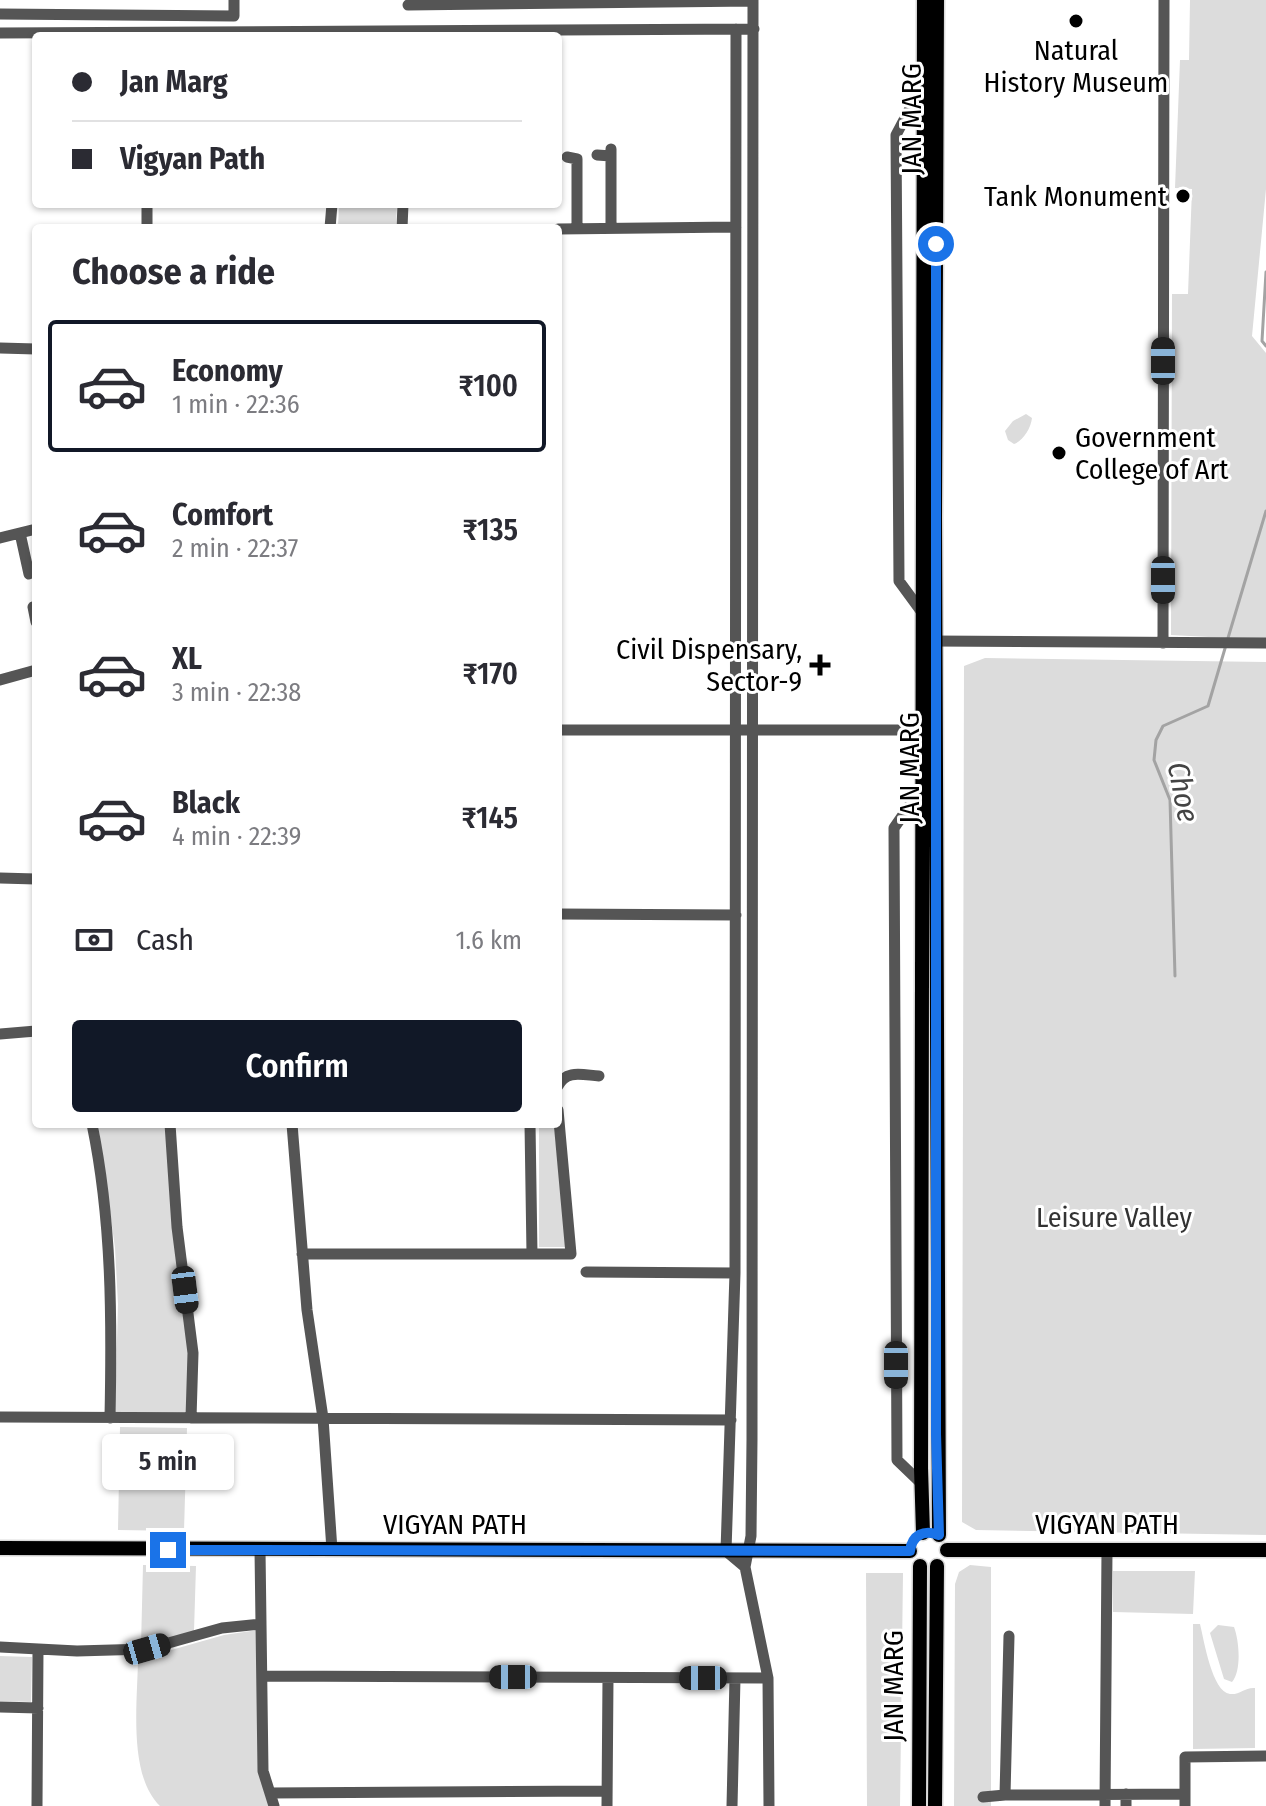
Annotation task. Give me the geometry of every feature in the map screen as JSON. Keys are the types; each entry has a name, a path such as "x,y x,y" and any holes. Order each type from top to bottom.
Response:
{"main road":[{"name":"JAN MARG","path":"924,0 921,611 928,641"},
{"name":"JAN MARG","path":"931,1534 928,641 937,0"},
{"name":"JAN MARG","path":"928,730 921,789 922,1484 931,1534"},
{"path":"931,1534 947,1550 942,1563 929,1569 913,1561 910,1551 915,1538 931,1534"},
{"name":"VIGYAN PATH","path":"0,1548 910,1551"},
{"name":"VIGYAN PATH","path":"947,1550 1266,1550"},
{"name":"JAN MARG","path":"919,1806 920,1566"},
{"name":"JAN MARG","path":"935,1806 937,1566"}],"street":[{"path":"0,14 234,16 234,0"},
{"path":"408,32 408,2 753,0 752,1439 749,1551 745,1567 768,1678 769,1806"},
{"path":"1163,643 1164,0"},
{"path":"736,29 735,1273 726,1551 745,1567"},
{"path":"562,32 754,29"},
{"path":"0,33 32,33"},
{"path":"921,611 899,581 896,135 924,81"},
{"path":"597,155 611,152 611,228"},
{"path":"567,157 577,159 577,229"},
{"path":"562,229 736,227"},
{"path":"0,348 32,349"},
{"path":"0,538 32,530"},
{"path":"20,533 29,574"},
{"path":"928,641 1266,643"},
{"path":"0,680 32,671"},
{"path":"562,730 928,730"},
{"path":"921,789 894,828 894,860 897,1460 922,1484"},
{"path":"0,878 32,879"},
{"path":"562,914 736,915"},
{"path":"0,1034 32,1031"},
{"path":"562,1078 568,1074 599,1076"},
{"path":"93,1128 108,1240 112,1299 110,1418"},
{"path":"170,1128 177,1227 193,1353 191,1418"},
{"path":"292,1128 307,1310 323,1418 332,1550"},
{"path":"530,1128 532,1254"},
{"path":"302,1254 571,1254 560,1128"},
{"path":"586,1272 735,1273"},
{"path":"0,1417 731,1420"},
{"path":"260,1550 263,1771 274,1806"},
{"path":"1105,1800 1107,1550"},
{"path":"0,1647 147,1649 222,1628 261,1624"},
{"path":"1005,1795 1009,1636"},
{"path":"37,1806 38,1649"},
{"path":"262,1676 768,1678"},
{"path":"607,1806 608,1678"},
{"path":"732,1806 735,1678"},
{"path":"0,1707 38,1708"},
{"path":"987,1800 1005,1795 1185,1800 1185,1757 1266,1756"},
{"path":"270,1793 607,1791"}],"green space":[{"path":"1190,0 1266,0 1266,189 1252,336 1266,353 1266,640 1171,635 1172,294 1188,294 1192,189 1175,188 1180,60 1189,60"},
{"path":"339,208 397,208 396,224 338,224"},
{"path":"1026,414 1032,418 1030,426 1014,444 1008,440 1005,431 1013,421"},
{"name":"Leisure Valley","path":"985,658 1266,662 1266,1535 976,1530 962,1522 964,666"},
{"path":"99,1128 165,1128 189,1352 186,1413 115,1413 118,1304 115,1248"},
{"path":"539,1128 554,1128 566,1247 539,1247"},
{"path":"120,1427 187,1428 184,1531 118,1530"},
{"path":"143,1565 196,1566 194,1631 141,1646"},
{"path":"970,1565 991,1567 991,1806 954,1806 955,1584 959,1572"},
{"path":"1113,1571 1195,1571 1193,1614 1113,1612"},
{"path":"866,1573 903,1573 900,1806 867,1806"},
{"path":"1193,1624 1200,1624 1210,1664 1224,1691 1234,1694 1255,1688 1255,1748 1193,1749"},
{"path":"1218,1625 1234,1627 1236,1633 1238,1663 1232,1682 1224,1679 1210,1633"},
{"path":"257,1630 271,1806 160,1806 150,1792 139,1756 136,1714 138,1656 150,1656 224,1635"},
{"path":"0,1656 32,1657 31,1702 0,1701"}],"waterway":[{"name":"Choe","path":"1266,272 1262,341 1266,346"},
{"name":"Choe","path":"1228,638 1266,511"},
{"name":"Choe","path":"1175,976 1170,800 1154,760 1156,740 1163,726 1208,706 1226,645"}],"place":[{"name":"Natural History Museum","path":"1076,21"},
{"name":"Tank Monument","path":"1183,196"},
{"name":"Government College of Art","path":"1059,453"},
{"name":"Civil Dispensary, Sector-9","path":"820,665"}],"route":[{"path":"168,1550 910,1551 911,1543 921,1533 939,1535 936,1434 936,244"}]}
